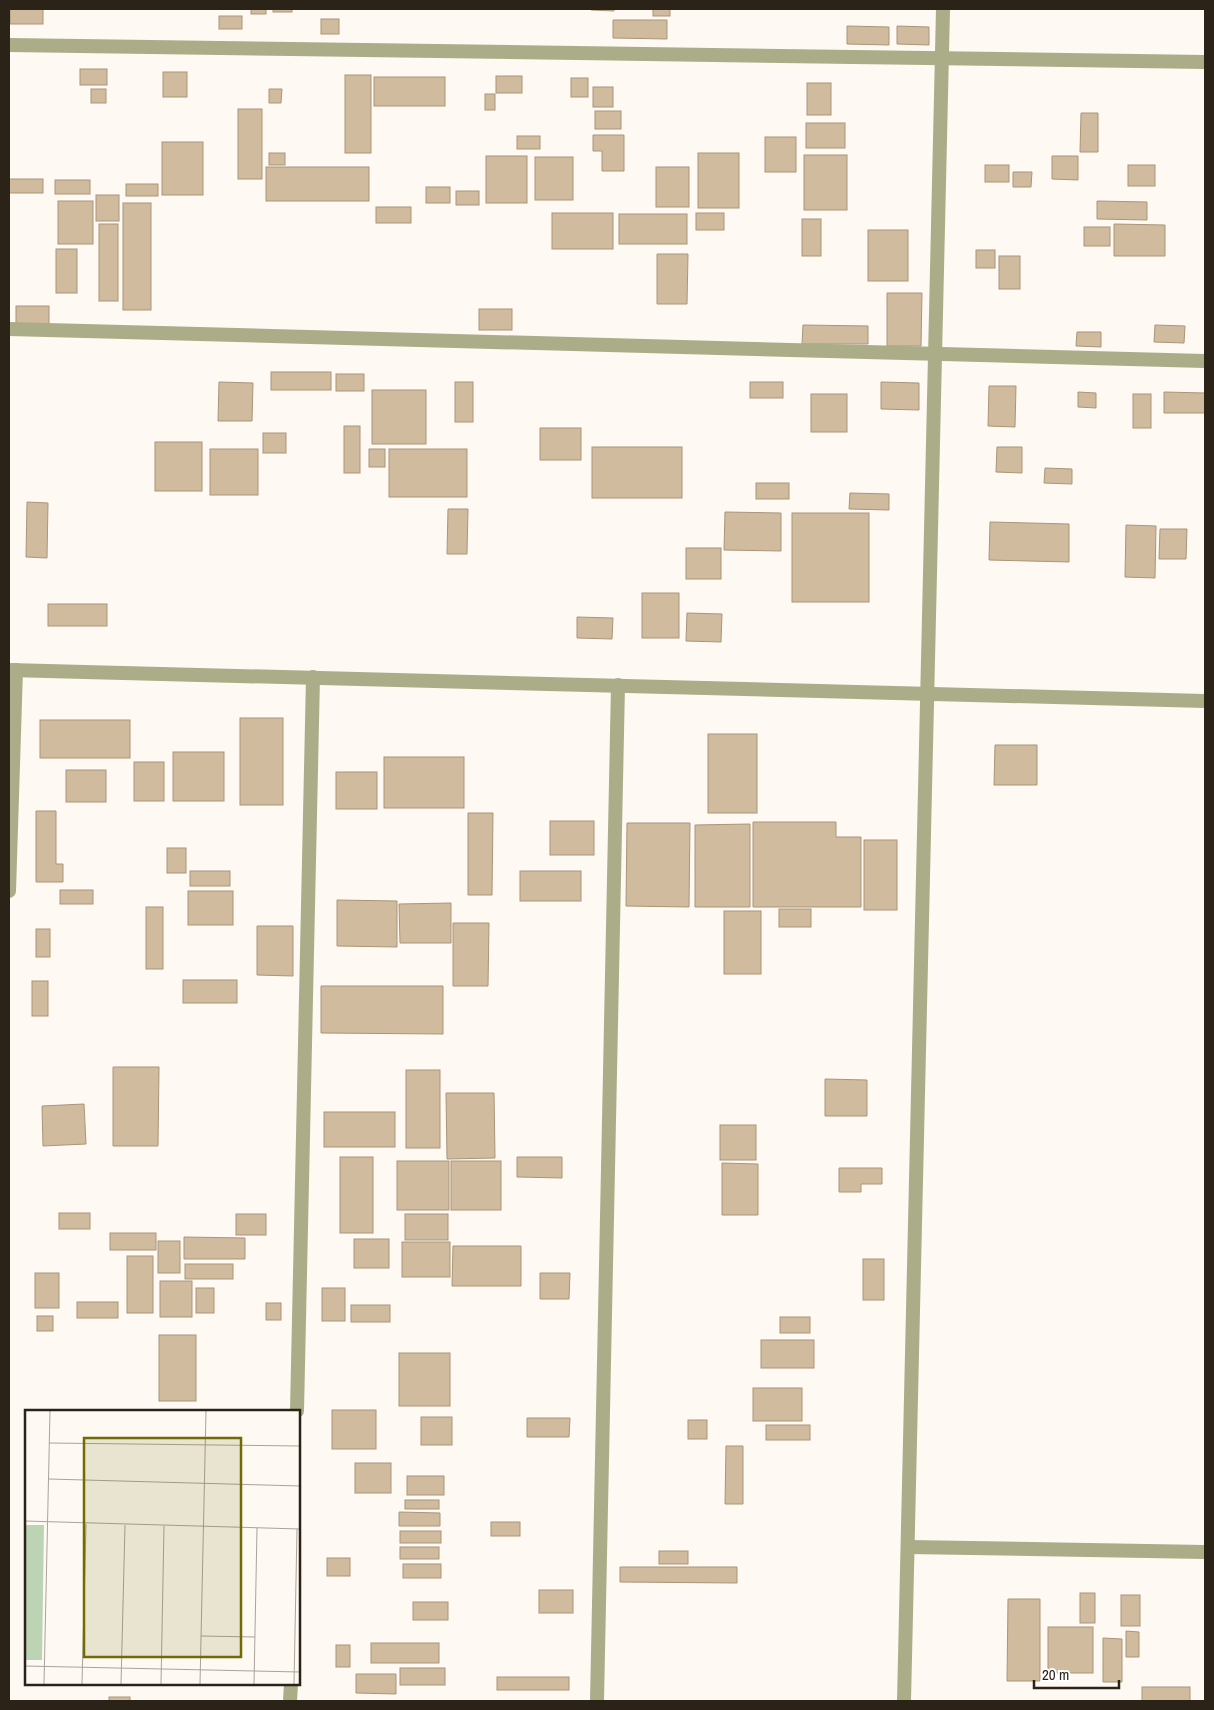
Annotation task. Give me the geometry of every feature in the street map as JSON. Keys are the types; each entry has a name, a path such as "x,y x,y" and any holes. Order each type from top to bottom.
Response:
{"street":[{"path":"904,1701 943,9"},
{"path":"9,45 1205,62"},
{"path":"9,329 1205,361"},
{"path":"9,891 12,670 928,692 1205,701"},
{"path":"297,1410 313,677"},
{"path":"597,1701 618,685"},
{"path":"908,1547 1205,1552"},
{"path":"290,1701 291,1685"}],"building":[{"path":"10,9 43,9 43,24 10,24"},
{"path":"251,9 266,9 266,14 251,14"},
{"path":"273,9 292,9 292,12 273,12"},
{"path":"614,9 614,11 591,10"},
{"path":"653,9 670,9 670,16 653,16"},
{"path":"219,16 242,16 242,29 219,29"},
{"path":"321,19 339,19 339,34 321,34"},
{"path":"613,20 667,20 667,39 613,38"},
{"path":"847,26 889,27 889,45 847,44"},
{"path":"897,26 929,27 929,45 897,44"},
{"path":"80,69 107,69 107,85 80,85"},
{"path":"163,72 187,72 187,97 163,97"},
{"path":"345,75 371,75 371,153 345,153"},
{"path":"496,76 522,76 522,93 496,93"},
{"path":"374,77 445,77 445,106 374,106"},
{"path":"571,78 588,78 588,97 571,97"},
{"path":"807,83 831,83 831,115 807,115"},
{"path":"593,87 613,87 613,107 593,107"},
{"path":"91,89 106,89 106,103 91,103"},
{"path":"269,89 282,89 281,103 269,103"},
{"path":"485,94 495,94 495,110 485,110"},
{"path":"238,109 262,109 262,179 238,179"},
{"path":"595,111 621,111 621,129 595,129"},
{"path":"1081,113 1098,113 1098,152 1080,152"},
{"path":"806,123 845,123 845,148 806,148"},
{"path":"593,135 624,135 624,171 602,171 602,151 593,151"},
{"path":"517,136 540,136 540,149 517,149"},
{"path":"765,137 796,137 796,172 765,172"},
{"path":"162,142 203,142 203,195 162,195"},
{"path":"269,153 285,153 285,165 269,165"},
{"path":"698,153 739,153 739,208 698,208"},
{"path":"804,155 847,155 847,210 804,210"},
{"path":"486,156 527,156 527,203 486,203"},
{"path":"1052,156 1078,156 1078,180 1052,179"},
{"path":"535,157 573,157 573,200 535,200"},
{"path":"985,165 1009,165 1009,182 985,182"},
{"path":"1128,165 1155,165 1155,186 1128,186"},
{"path":"266,167 369,167 369,201 266,201"},
{"path":"656,167 689,167 689,207 656,207"},
{"path":"1013,172 1032,172 1031,187 1013,187"},
{"path":"9,179 43,179 43,193 9,193"},
{"path":"55,180 90,180 90,194 55,194"},
{"path":"126,184 158,184 158,196 126,196"},
{"path":"426,187 450,187 450,203 426,203"},
{"path":"456,191 479,191 479,205 456,205"},
{"path":"96,195 119,195 119,221 96,221"},
{"path":"58,201 93,201 93,244 58,244"},
{"path":"1097,201 1147,202 1147,220 1097,219"},
{"path":"123,203 151,203 151,310 123,310"},
{"path":"376,207 411,207 411,223 376,223"},
{"path":"552,213 613,213 613,249 552,249"},
{"path":"696,213 724,213 724,230 696,230"},
{"path":"619,214 687,214 687,244 619,244"},
{"path":"802,219 821,219 821,256 802,256"},
{"path":"99,224 118,224 118,301 99,301"},
{"path":"1114,224 1165,225 1165,256 1114,256"},
{"path":"1084,227 1110,227 1110,246 1084,246"},
{"path":"868,230 908,230 908,281 868,281"},
{"path":"56,249 77,249 77,293 56,293"},
{"path":"976,250 995,250 995,268 976,268"},
{"path":"657,254 688,254 687,304 657,304"},
{"path":"999,256 1020,256 1020,289 999,289"},
{"path":"887,293 922,293 921,346 887,346"},
{"path":"16,306 49,306 49,325 16,325"},
{"path":"479,309 512,309 512,330 479,330"},
{"path":"803,325 868,326 868,344 802,344"},
{"path":"1155,325 1185,326 1184,343 1154,342"},
{"path":"1077,332 1101,332 1101,347 1076,346"},
{"path":"271,372 331,372 331,390 271,390"},
{"path":"336,374 364,374 364,391 336,391"},
{"path":"219,382 253,383 252,421 218,421"},
{"path":"455,382 473,382 473,422 455,422"},
{"path":"750,382 783,382 783,398 750,398"},
{"path":"881,382 919,383 919,410 881,409"},
{"path":"989,386 1016,386 1015,427 988,426"},
{"path":"372,390 426,390 426,444 372,444"},
{"path":"1078,392 1096,393 1096,408 1078,407"},
{"path":"1164,392 1205,393 1205,413 1164,413"},
{"path":"811,394 847,394 847,432 811,432"},
{"path":"1133,394 1151,394 1151,428 1133,428"},
{"path":"344,426 360,426 360,473 344,473"},
{"path":"540,428 581,428 581,460 540,460"},
{"path":"263,433 286,433 286,453 263,453"},
{"path":"155,442 202,442 202,491 155,491"},
{"path":"592,447 682,447 682,498 592,498"},
{"path":"997,447 1022,447 1022,473 996,472"},
{"path":"210,449 258,449 258,495 210,495"},
{"path":"369,449 385,449 385,467 369,467"},
{"path":"389,449 467,449 467,497 389,497"},
{"path":"1045,468 1072,469 1072,484 1044,483"},
{"path":"756,483 789,483 789,499 756,499"},
{"path":"850,493 889,494 889,510 849,509"},
{"path":"27,502 48,503 47,558 26,557"},
{"path":"448,509 468,509 467,554 447,554"},
{"path":"725,512 781,513 781,551 724,550"},
{"path":"792,513 869,513 869,602 792,602"},
{"path":"990,522 1069,524 1069,562 989,560"},
{"path":"1126,525 1156,526 1155,578 1125,577"},
{"path":"1160,529 1187,529 1186,559 1159,559"},
{"path":"686,548 721,548 721,579 686,579"},
{"path":"642,593 679,593 679,638 642,638"},
{"path":"48,604 107,604 107,626 48,626"},
{"path":"687,613 722,614 721,642 686,641"},
{"path":"577,617 613,618 612,639 577,638"},
{"path":"240,718 283,718 283,805 240,805"},
{"path":"40,720 130,720 130,758 40,758"},
{"path":"708,734 757,734 757,813 708,813"},
{"path":"995,745 1037,745 1037,785 994,785"},
{"path":"173,752 224,752 224,801 173,801"},
{"path":"384,757 464,757 464,808 384,808"},
{"path":"134,762 164,762 164,801 134,801"},
{"path":"66,770 106,770 106,802 66,802"},
{"path":"336,772 377,772 377,809 336,809"},
{"path":"36,811 56,811 56,864 63,864 63,882 36,882"},
{"path":"468,813 493,813 492,895 468,895"},
{"path":"550,821 594,821 594,855 550,855"},
{"path":"753,822 836,822 836,837 861,837 861,907 753,907"},
{"path":"627,823 690,823 689,907 626,906"},
{"path":"750,824 750,907 695,907 695,825"},
{"path":"864,840 897,840 897,910 864,910"},
{"path":"167,848 186,848 186,873 167,873"},
{"path":"190,871 230,871 230,886 190,886"},
{"path":"520,871 581,871 581,901 520,901"},
{"path":"60,890 93,890 93,904 60,904"},
{"path":"188,891 233,891 233,925 188,925"},
{"path":"337,900 397,901 397,947 337,946"},
{"path":"451,903 451,943 400,943 399,904"},
{"path":"146,907 163,907 163,969 146,969"},
{"path":"779,909 811,909 811,927 779,927"},
{"path":"724,911 761,911 761,974 724,974"},
{"path":"453,923 489,923 488,986 453,986"},
{"path":"257,926 293,926 293,976 257,975"},
{"path":"36,929 50,929 50,957 36,957"},
{"path":"183,980 237,980 237,1003 183,1003"},
{"path":"32,981 48,981 48,1016 32,1016"},
{"path":"321,986 443,986 443,1034 321,1033"},
{"path":"113,1067 159,1067 158,1146 113,1146"},
{"path":"406,1070 440,1070 440,1148 406,1148"},
{"path":"825,1079 867,1080 867,1116 825,1116"},
{"path":"446,1093 494,1093 495,1158 447,1159"},
{"path":"84,1104 86,1144 43,1146 42,1106"},
{"path":"324,1112 395,1112 395,1147 324,1147"},
{"path":"720,1125 756,1125 756,1160 720,1160"},
{"path":"340,1157 373,1157 373,1233 340,1233"},
{"path":"517,1157 562,1157 562,1178 517,1177"},
{"path":"397,1161 449,1161 449,1210 397,1210"},
{"path":"451,1161 501,1161 501,1210 451,1210"},
{"path":"722,1163 758,1164 758,1215 722,1215"},
{"path":"839,1168 882,1168 882,1184 861,1184 861,1192 839,1192"},
{"path":"59,1213 90,1213 90,1229 59,1229"},
{"path":"236,1214 266,1214 266,1235 236,1235"},
{"path":"405,1214 448,1214 448,1240 405,1240"},
{"path":"110,1233 156,1233 156,1250 110,1250"},
{"path":"184,1237 245,1238 245,1259 184,1259"},
{"path":"354,1239 389,1239 389,1268 354,1268"},
{"path":"158,1241 180,1241 180,1273 158,1273"},
{"path":"402,1242 450,1242 450,1277 402,1277"},
{"path":"453,1246 521,1246 521,1286 452,1286"},
{"path":"127,1256 153,1256 153,1313 127,1313"},
{"path":"863,1259 884,1259 884,1300 863,1300"},
{"path":"185,1264 233,1264 233,1279 185,1279"},
{"path":"35,1273 59,1273 59,1308 35,1308"},
{"path":"540,1273 570,1273 569,1299 540,1299"},
{"path":"160,1281 192,1281 192,1317 160,1317"},
{"path":"196,1288 214,1288 214,1313 196,1313"},
{"path":"322,1288 345,1288 345,1321 322,1321"},
{"path":"77,1302 118,1302 118,1318 77,1318"},
{"path":"266,1303 281,1303 281,1320 266,1320"},
{"path":"351,1305 390,1305 390,1322 351,1322"},
{"path":"37,1316 53,1316 53,1331 37,1331"},
{"path":"780,1317 810,1317 810,1333 780,1333"},
{"path":"159,1335 196,1335 196,1401 159,1401"},
{"path":"761,1340 814,1340 814,1368 761,1368"},
{"path":"399,1353 450,1353 450,1406 399,1406"},
{"path":"753,1388 802,1388 802,1421 753,1421"},
{"path":"332,1410 376,1410 376,1449 332,1449"},
{"path":"421,1417 452,1417 452,1445 421,1445"},
{"path":"527,1418 570,1418 569,1437 527,1437"},
{"path":"688,1420 707,1420 707,1439 688,1439"},
{"path":"766,1425 810,1425 810,1440 766,1440"},
{"path":"726,1446 743,1446 743,1504 725,1504"},
{"path":"355,1463 391,1463 391,1493 355,1493"},
{"path":"407,1476 444,1476 444,1495 407,1495"},
{"path":"405,1500 439,1500 439,1509 405,1509"},
{"path":"399,1512 440,1513 440,1526 399,1526"},
{"path":"491,1522 520,1522 520,1536 491,1536"},
{"path":"400,1531 441,1531 441,1543 400,1543"},
{"path":"400,1547 439,1547 439,1559 400,1559"},
{"path":"659,1551 688,1551 688,1564 659,1564"},
{"path":"327,1558 350,1558 350,1576 327,1576"},
{"path":"403,1564 441,1564 441,1578 403,1578"},
{"path":"620,1567 737,1567 737,1583 620,1582"},
{"path":"539,1590 573,1590 573,1613 539,1613"},
{"path":"1080,1593 1095,1593 1095,1623 1080,1623"},
{"path":"1121,1595 1140,1595 1140,1626 1121,1626"},
{"path":"1008,1599 1040,1599 1040,1681 1007,1681"},
{"path":"413,1602 448,1602 448,1620 413,1620"},
{"path":"1048,1627 1093,1627 1093,1673 1048,1673"},
{"path":"1126,1631 1139,1632 1139,1657 1126,1657"},
{"path":"1103,1638 1122,1639 1122,1682 1103,1682"},
{"path":"371,1643 439,1643 439,1663 371,1663"},
{"path":"336,1645 350,1645 350,1667 336,1667"},
{"path":"400,1668 445,1668 445,1685 400,1685"},
{"path":"356,1674 396,1674 396,1694 356,1693"},
{"path":"497,1677 569,1677 569,1690 497,1690"},
{"path":"1142,1687 1190,1687 1190,1701 1142,1701"},
{"path":"109,1697 130,1697 130,1701 109,1701"}]}
